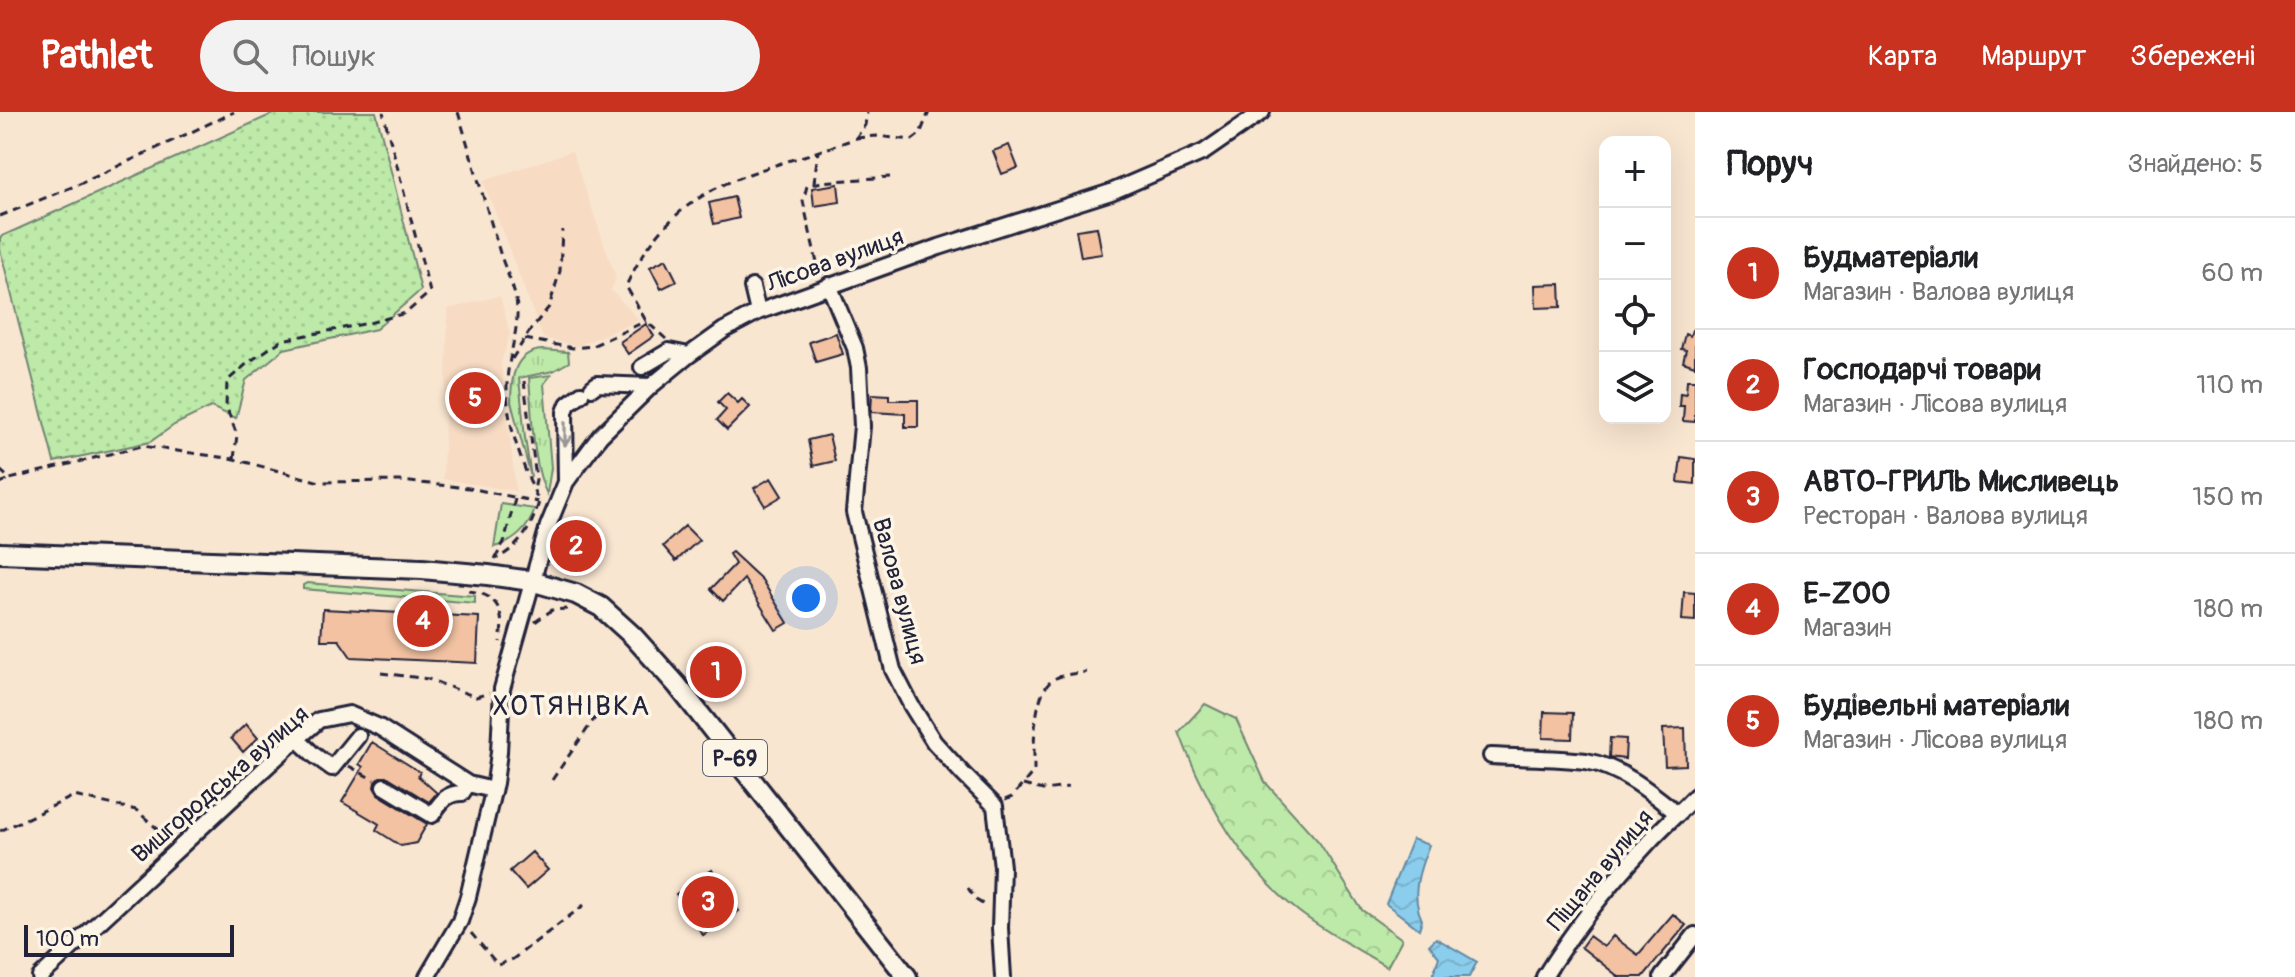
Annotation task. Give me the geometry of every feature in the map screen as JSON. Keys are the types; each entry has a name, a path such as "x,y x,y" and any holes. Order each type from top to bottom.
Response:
{"main road":[{"name":"Р-69","path":"0,553 422,569 531,581 576,594 601,607 633,636 677,685 907,977"}],"street":[{"name":"Лісова вулиця","path":"427,977 460,921 468,897 493,790 499,752 502,689 531,581 566,482 600,436 651,386 689,355 724,330 758,312 829,285 1111,192 1204,152 1262,112"},
{"name":"Валова вулиця","path":"829,285 855,348 859,368 862,426 854,512 893,670 934,742 995,806"},
{"path":"752,287 758,312"},
{"path":"642,367 669,351 689,355"},
{"path":"566,482 565,412 568,404 597,384 651,386"},
{"name":"Вишгородська вулиця","path":"40,977 319,720 349,714 379,727 468,784 493,790"},
{"path":"297,739 332,768 358,736"},
{"path":"1491,756 1588,761 1618,772 1651,791 1678,814"},
{"path":"384,786 432,815 446,796 462,793 468,784"},
{"name":"Піщана вулиця","path":"1544,977 1614,880 1695,796"},
{"path":"995,806 1002,867 1000,914 1003,977"},
{"path":"1662,977 1695,935"}],"path":[{"path":"0,216 82,183 234,112"},
{"path":"234,459 237,435 226,406 227,381 249,362 282,340 406,313 430,292 383,112"},
{"path":"458,112 501,257 516,296 518,320 507,383 509,404 516,441 539,502 528,532 513,548 495,559 484,560"},
{"path":"856,138 865,125 867,112"},
{"path":"689,355 646,321 626,286 650,244 672,217 702,195 732,180 856,138 876,136 912,140 920,134 929,112"},
{"path":"814,184 818,151"},
{"path":"829,285 817,263 803,201 807,186 821,182 890,177"},
{"path":"510,362 549,307 560,271 562,230"},
{"path":"525,339 573,348 592,346 646,321"},
{"path":"524,381 536,479 534,492"},
{"path":"0,483 142,446 234,459 320,482 400,481 469,488 556,505"},
{"path":"0,470 10,479"},
{"path":"495,559 504,542 516,498"},
{"path":"556,548 574,582"},
{"path":"478,592 499,607 503,619 499,648"},
{"path":"532,624 552,610 575,612"},
{"path":"995,806 1012,797 1034,771 1035,722 1046,686 1056,677 1086,672"},
{"path":"381,673 428,679 476,697 502,689"},
{"path":"552,780 597,715"},
{"path":"338,760 384,786"},
{"path":"1023,785 1043,790 1068,787"},
{"path":"0,831 74,796 136,810 179,848"},
{"path":"968,888 976,900 1000,914"},
{"path":"460,921 498,965 513,959 584,905"}],"shaded area":[{"path":"572,151 616,278 611,290 639,320 577,346 543,338 483,181"},
{"path":"500,296 510,334 501,363 516,491 443,479 448,309"}],"green space":[{"path":"277,112 376,112 421,290 376,329 284,349 246,380 236,418 211,407 174,425 150,442 54,462 0,249 0,237"},
{"path":"542,350 568,352 569,362 553,371 519,378 531,477 511,402 512,384 520,361"},
{"path":"551,375 544,384 551,468 547,494 538,469 529,378"},
{"path":"501,504 535,509 520,534 494,547"},
{"path":"307,583 475,596 475,603 303,589"},
{"path":"1205,704 1236,719 1265,782 1319,842 1362,910 1402,939 1387,967 1298,911 1242,852 1213,806 1179,732"}],"water":[{"path":"1412,839 1429,845 1417,882 1418,911 1422,920 1419,929 1386,904"},
{"path":"1436,938 1477,962 1469,977 1432,977 1439,957 1429,945"}],"building":[{"path":"1009,145 1018,168 1002,174 993,151"},
{"path":"838,184 840,202 814,206 812,188"},
{"path":"734,197 739,218 714,224 709,203"},
{"path":"1097,227 1102,254 1081,257 1076,230"},
{"path":"666,259 677,281 661,289 650,267"},
{"path":"1560,284 1561,307 1536,308 1535,285"},
{"path":"646,324 654,336 628,354 620,342"},
{"path":"1695,330 1695,366 1683,362 1686,350 1681,349 1685,334 1690,336"},
{"path":"836,333 843,354 816,362 809,342"},
{"path":"1687,380 1695,380 1695,422 1683,421 1684,406 1679,406 1680,393 1686,394"},
{"path":"727,393 738,403 742,399 750,407 727,430 717,420 726,410 718,402"},
{"path":"872,394 889,395 889,400 918,400 918,427 905,427 905,414 871,412"},
{"path":"829,435 835,461 813,466 808,440"},
{"path":"1681,457 1695,459 1695,484 1678,482"},
{"path":"771,478 782,496 765,506 754,488"},
{"path":"685,526 699,540 676,561 663,546"},
{"path":"732,552 762,580 788,623 776,630 744,579 723,601 711,589 735,564 729,554"},
{"path":"1684,592 1695,593 1695,621 1682,620"},
{"path":"323,609 479,617 477,663 351,657 339,640 321,640"},
{"path":"712,655 733,676 719,690 701,670"},
{"path":"1544,712 1573,713 1572,739 1543,738"},
{"path":"246,724 258,738 243,752 231,738"},
{"path":"1685,728 1686,765 1665,766 1663,729"},
{"path":"1610,738 1626,739 1625,759 1609,757"},
{"path":"372,742 420,772 418,776 437,793 429,802 388,777 380,777 375,782 378,794 427,824 416,843 401,846 376,830 379,824 342,802 363,767 359,764"},
{"path":"532,852 548,870 526,889 510,871"},
{"path":"712,870 739,911 703,935 676,894"},
{"path":"1673,914 1686,925 1643,977 1619,977 1581,947 1589,936 1604,947 1613,936 1638,955"}],"place":[{"name":"Будівельні матеріали","path":"475,398"},
{"name":"Господарчі товари","path":"576,546"},
{"name":"E-ZOO","path":"423,621"},
{"name":"Будматеріали","path":"716,672"},
{"name":"АВТО-ГРИЛЬ Мисливець","path":"708,902"}],"district":[{"name":"ХОТЯНІВКА","path":"572,705"}]}
